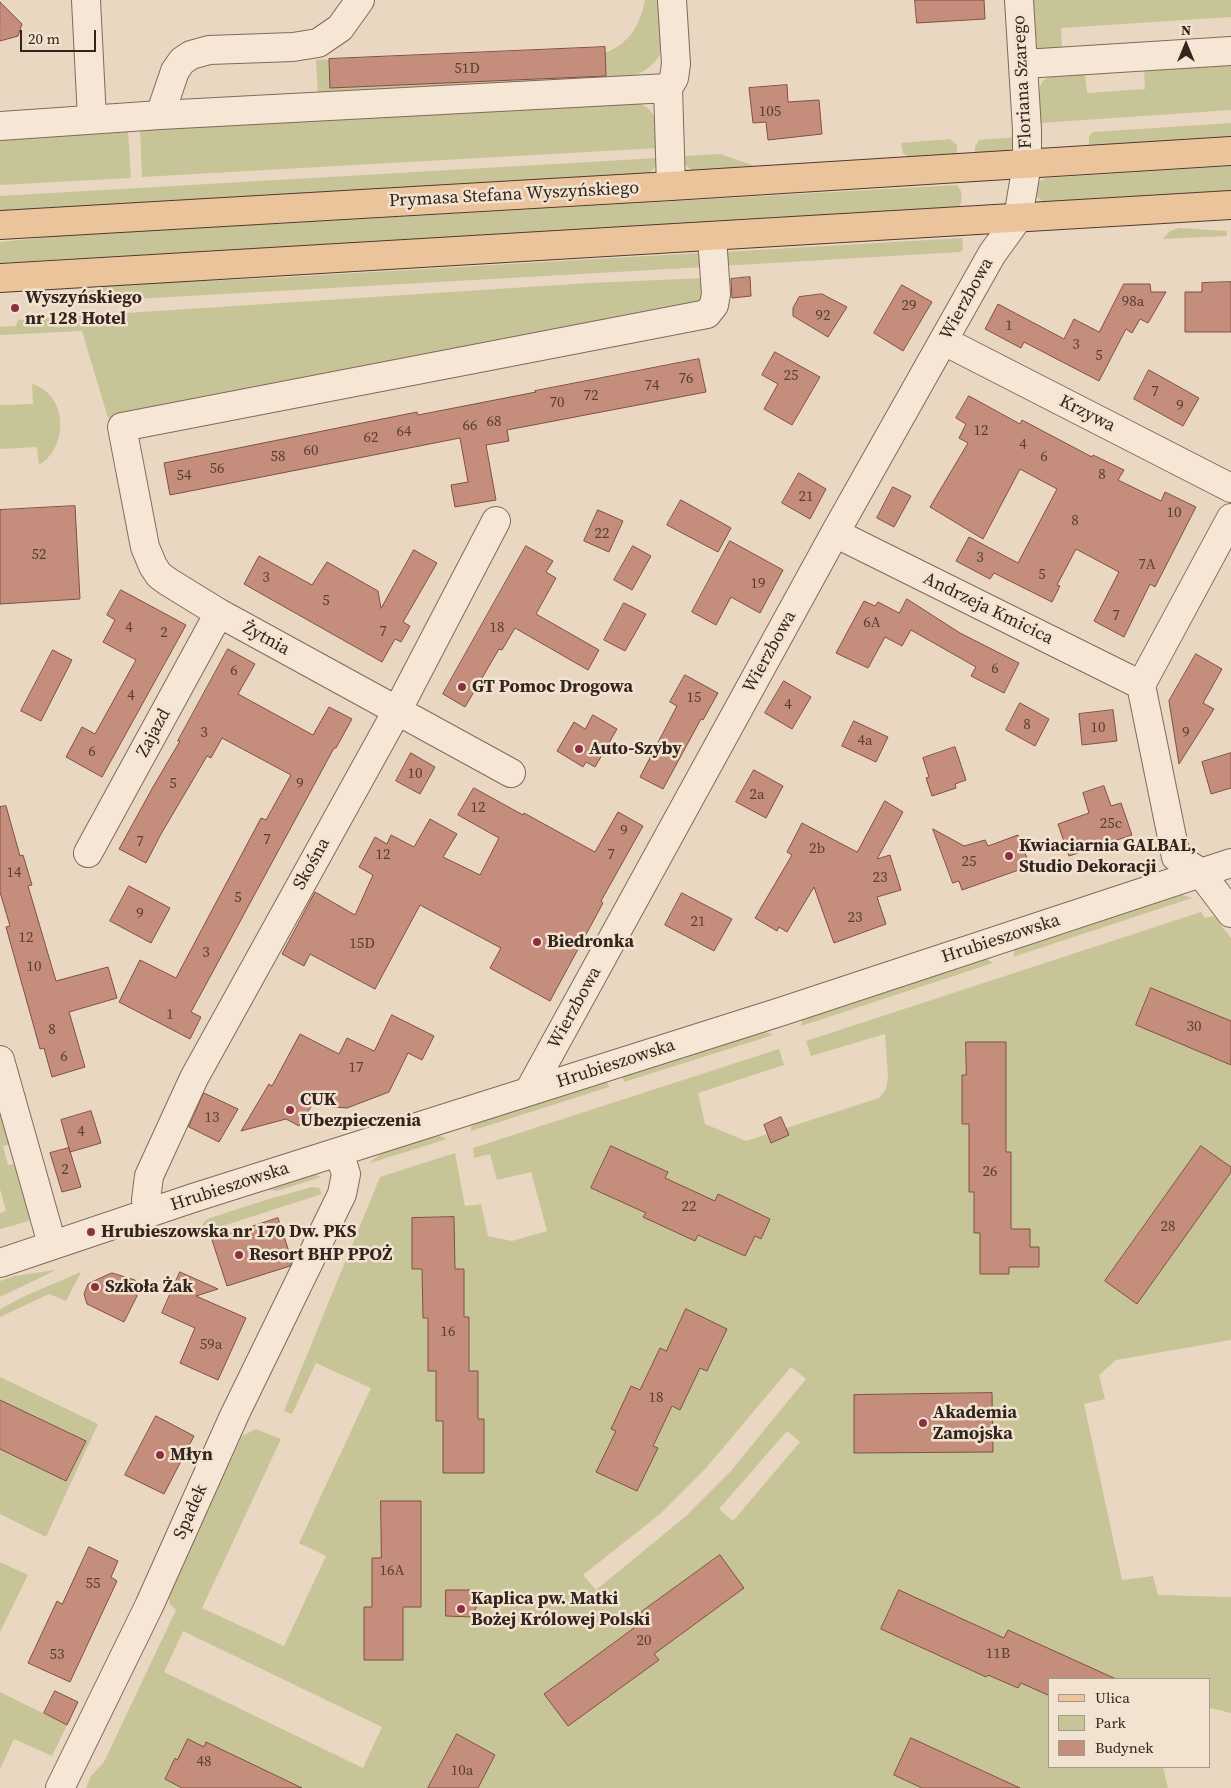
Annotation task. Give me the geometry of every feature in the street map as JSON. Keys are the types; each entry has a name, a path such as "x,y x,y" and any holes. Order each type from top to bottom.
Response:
{"main road":[{"name":"Prymasa Stefana Wyszyńskiego","path":"0,225 1231,151"},
{"path":"0,278 1231,205"}],"street":[{"path":"86,0 92,119"},
{"path":"160,114 175,71 182,61 191,55 209,50 293,47 318,43 340,28 360,0"},
{"path":"671,186 668,88 674,78 676,64 672,0"},
{"name":"Floriana Szarego","path":"1019,0 1024,64 1027,164"},
{"path":"1024,64 1231,51"},
{"path":"0,126 160,114 668,88"},
{"path":"1018,218 1027,164"},
{"name":"Wierzbowa","path":"529,1091 835,534 992,254 1018,218"},
{"name":"Żytnia","path":"511,773 219,613 167,582 153,566 145,547 122,426 707,314 714,305 716,294 712,237"},
{"name":"Krzywa","path":"944,341 1231,488"},
{"path":"1231,518 1141,685 1176,857 1200,872 1231,913"},
{"name":"Skośna","path":"150,1212 146,1200 149,1176 194,1078 396,711 496,521"},
{"name":"Andrzeja Kmicica","path":"835,534 1141,685"},
{"name":"Zajazd","path":"88,853 219,613"},
{"name":"Hrubieszowska","path":"0,1263 150,1212 784,1011 1231,863"},
{"path":"0,1060 52,1244"},
{"name":"Spadek","path":"60,1788 149,1606 234,1416 342,1194 346,1174 339,1152"}],"green space":[{"path":"645,0 659,0 661,51 652,65 628,78 318,96 316,60 605,53 621,44 632,32 637,25"},
{"path":"1033,0 1231,0 1231,17 1061,28 1062,52 1039,50 1037,47"},
{"path":"1231,65 1231,110 1040,123 1040,86 1049,77 1085,73 1087,93 1145,89 1144,69"},
{"path":"635,102 649,110 656,120 658,148 142,177 140,129"},
{"path":"1231,123 1231,139 1089,148 1089,136 1093,132"},
{"path":"128,130 131,178 0,185 0,138"},
{"path":"1017,137 1015,144 1006,151 995,154 975,155 975,146 979,140"},
{"path":"950,139 957,145 957,155 910,158 903,153 901,143"},
{"path":"720,154 755,166 755,168 693,171 685,165 683,156"},
{"path":"658,158 658,164 649,173 0,213 0,196"},
{"path":"1231,166 1231,191 1044,203 1037,197 1035,191 1038,182 1046,178"},
{"path":"957,185 962,196 959,208 0,263 0,242 60,236"},
{"path":"1179,228 1227,231 1227,236 1163,239 1170,231"},
{"path":"962,238 963,249 960,252 721,266 723,252"},
{"path":"699,253 705,267 63,303 57,300 110,285 271,278"},
{"path":"705,278 707,295 693,309 108,418 82,331 0,335 0,327 16,326 18,320 590,283"},
{"path":"32,384 44,390 52,398 58,410 60,422 56,447 49,457 39,465 37,447 0,449 0,405 33,404"},
{"path":"1180,894 1192,898 1013,957 1015,948"},
{"path":"1201,912 1205,918 1214,916 1231,938 1231,1340 1116,1360 1099,1375 1105,1399 1084,1404 1122,1580 1153,1576 1158,1595 1231,1597 1231,1713 1211,1708 1211,1678 1048,1678 1048,1768 1163,1768 1168,1788 86,1788 91,1776 104,1762 176,1610 170,1604 168,1595 242,1436 256,1429 281,1439 202,1608 284,1646 326,1556 299,1543 371,1388 316,1363 292,1414 284,1411 380,1177 455,1153 465,1206 481,1204 488,1236 512,1241 547,1231 531,1172 497,1180 490,1154 474,1158 473,1148 779,1049 784,1065 698,1093 705,1124 746,1141 879,1098 886,1089 888,1077 885,1034 811,1056 806,1041","holes":["791,1367 806,1379 730,1472 686,1516 596,1590 583,1575 660,1514 706,1468","787,1431 800,1442 733,1521 719,1509","183,1631 382,1727 363,1768 164,1672"]},
{"path":"985,958 993,963 801,1026 802,1021 807,1015"},
{"path":"764,1031 773,1035 624,1082 621,1074"},
{"path":"606,1079 609,1087 471,1131 471,1127 478,1121"},
{"path":"0,1104 11,1144 3,1146 8,1165 17,1164 27,1199 29,1221 0,1229 0,1213 6,1211 0,1189"},
{"path":"437,1135 447,1139 370,1163 392,1148"},
{"path":"315,1174 321,1177 277,1191 266,1189 308,1175"},
{"path":"312,1187 319,1188 322,1194 204,1232 202,1225 207,1219"},
{"path":"56,1270 0,1297 0,1281 14,1276"},
{"path":"81,1272 66,1301 49,1294 0,1317 0,1309 27,1295"},
{"path":"0,1377 98,1424 46,1537 0,1514"},
{"path":"0,1562 28,1575 0,1632"},
{"path":"0,1692 67,1725 52,1756 14,1739 0,1769"}],"building":[{"path":"915,0 984,0 985,19 917,23"},
{"path":"0,2 22,24 18,36 0,41"},
{"path":"605,47 606,76 330,88 329,59"},
{"path":"787,85 788,102 819,100 822,134 768,140 766,122 753,123 749,88"},
{"path":"750,277 751,296 732,298 731,279"},
{"path":"1231,282 1231,332 1185,332 1185,292 1202,292 1202,283"},
{"path":"1124,284 1150,284 1151,292 1166,292 1148,323 1140,319 1132,333 1126,329 1099,381 1024,342 1021,348 985,329 998,304 1064,339 1074,319 1099,332"},
{"path":"902,285 932,302 903,351 874,333"},
{"path":"822,294 847,307 828,337 793,316 793,308 799,297"},
{"path":"775,352 820,377 792,425 764,409 778,384 762,375"},
{"path":"699,359 706,392 507,430 509,441 486,445 496,500 455,507 451,485 468,482 460,438 170,495 164,463 417,412 418,415"},
{"path":"1149,370 1199,398 1183,426 1134,399"},
{"path":"969,396 1020,424 1022,420 1092,457 1093,455 1124,470 1118,480 1161,501 1165,492 1196,507 1155,587 1150,584 1124,637 1094,621 1119,572 1076,549 1057,585 1060,586 1052,602 994,573 990,579 956,561 969,537 1018,563 1057,489 1020,469 983,539 930,507 968,443 959,438 966,424 956,418"},
{"path":"799,473 826,489 810,519 782,503"},
{"path":"893,487 911,496 894,527 877,518"},
{"path":"681,500 731,528 718,552 667,525"},
{"path":"75,506 80,599 0,604 0,510"},
{"path":"598,510 623,521 609,552 584,541"},
{"path":"730,541 783,570 760,613 731,597 716,625 692,612"},
{"path":"526,546 553,561 546,572 556,578 536,614 599,650 588,670 515,628 502,650 499,649 465,707 443,694"},
{"path":"633,546 651,556 632,590 614,580"},
{"path":"414,550 437,563 403,622 410,626 401,642 395,639 382,662 244,584 259,556 312,585 327,562 378,591 381,608"},
{"path":"121,590 186,625 102,777 66,757 82,727 95,734 136,660 103,642 115,620 107,615"},
{"path":"907,599 960,633 1019,663 1004,693 971,676 976,667 911,630 902,646 885,637 868,668 836,653 864,601 875,606 878,602 899,613"},
{"path":"624,603 646,614 625,651 604,640"},
{"path":"228,649 255,664 238,694 313,735 329,707 352,719 336,748 334,748 191,1012 201,1017 190,1039 119,1002 140,960 176,978 261,818 266,820 291,775 222,738 211,758 207,756 146,863 119,849 180,741 178,741"},
{"path":"53,650 72,660 41,721 21,711"},
{"path":"1196,654 1222,669 1203,703 1214,709 1179,764 1169,701"},
{"path":"685,675 718,693 703,720 701,719 663,789 640,777 677,706 670,702"},
{"path":"784,681 811,697 792,729 765,713"},
{"path":"1020,703 1049,719 1035,746 1006,730"},
{"path":"1113,710 1117,741 1082,745 1079,714"},
{"path":"593,715 617,729 595,767 586,762 583,767 557,751 574,722 585,729"},
{"path":"854,721 888,737 876,762 842,746"},
{"path":"955,747 966,780 955,784 956,788 932,796 926,778 929,777 923,758"},
{"path":"411,753 435,767 420,794 396,781"},
{"path":"1231,753 1231,788 1211,794 1202,762"},
{"path":"754,770 783,786 766,818 736,802"},
{"path":"1104,786 1111,806 1121,803 1132,835 1069,856 1058,824 1089,813 1083,793"},
{"path":"474,788 595,852 618,812 643,826 601,901 603,903 550,1001 490,968 501,948 420,905 375,989 310,954 304,966 282,954 315,892 355,915 373,875 359,867 375,837 387,844 391,835 414,847 430,819 457,834 443,857 480,875 499,838 458,815"},
{"path":"885,801 903,812 877,859 890,855 901,890 877,897 886,924 834,943 814,887 787,932 779,927 777,931 755,918 792,855 787,852 802,823 857,852"},
{"path":"6,806 20,856 23,855 32,885 28,886 56,981 108,967 117,998 69,1012 85,1067 52,1077 44,1048 40,1049 6,927 10,926 0,892 0,807"},
{"path":"933,829 964,846 985,840 988,846 1018,835 1030,866 962,890 959,881 953,883"},
{"path":"129,886 170,908 151,943 110,921"},
{"path":"682,893 732,919 714,951 665,925"},
{"path":"1151,988 1231,1021 1231,1065 1136,1025"},
{"path":"392,1015 434,1036 422,1060 408,1053 389,1092 347,1108 312,1105 299,1126 286,1119 241,1131 269,1084 272,1086 300,1034 339,1054 347,1038 374,1051"},
{"path":"966,1042 1006,1042 1006,1152 1011,1152 1011,1229 1030,1229 1030,1247 1039,1247 1039,1267 1009,1267 1009,1274 980,1274 980,1233 974,1233 974,1192 969,1192 969,1124 962,1124 962,1075 966,1075"},
{"path":"204,1093 238,1109 219,1142 189,1127"},
{"path":"91,1111 101,1143 70,1152 61,1120"},
{"path":"781,1117 789,1135 771,1143 764,1125"},
{"path":"611,1146 668,1172 665,1178 715,1201 718,1194 770,1219 761,1239 755,1236 745,1256 698,1235 695,1241 643,1217 646,1213 591,1188"},
{"path":"1201,1146 1231,1167 1231,1172 1137,1304 1105,1281"},
{"path":"69,1148 81,1187 62,1192 50,1153"},
{"path":"454,1217 455,1269 464,1269 464,1317 469,1317 469,1371 478,1371 478,1419 484,1419 484,1473 443,1473 443,1421 436,1421 436,1371 428,1371 428,1318 423,1318 422,1269 412,1269 412,1218"},
{"path":"278,1218 292,1261 290,1266 227,1286 212,1240"},
{"path":"180,1272 218,1289 196,1296 246,1318 218,1380 180,1363 195,1328 162,1313"},
{"path":"112,1273 135,1280 137,1296 124,1322 87,1304 84,1294 88,1284"},
{"path":"686,1309 727,1329 707,1371 700,1368 680,1410 672,1406 653,1446 658,1448 637,1491 596,1472 616,1431 611,1429 631,1386 640,1390 660,1348 666,1351"},
{"name":"Akademia Zamojska","path":"992,1393 993,1452 854,1453 854,1395"},
{"path":"0,1400 86,1441 66,1481 0,1449"},
{"name":"Młyn","path":"156,1416 194,1436 164,1494 125,1475"},
{"path":"381,1501 421,1501 421,1607 403,1607 403,1660 364,1660 364,1607 372,1607 372,1558 381,1558"},
{"path":"89,1547 118,1561 111,1577 117,1581 70,1682 28,1663 57,1601 62,1604"},
{"path":"720,1555 744,1588 654,1654 659,1660 568,1726 544,1694 634,1628 629,1621"},
{"name":"Kaplica pw. Matki Bożej Królowej Polski","path":"446,1590 470,1590 478,1603 472,1617 446,1616"},
{"path":"899,1590 1004,1638 1008,1630 1114,1678 1048,1678 1048,1695 1021,1683 1018,1688 988,1675 986,1677 881,1629"},
{"path":"55,1691 78,1702 67,1725 44,1713"},
{"path":"457,1734 495,1755 478,1788 428,1788"},
{"path":"911,1738 1020,1788 922,1788 894,1775"},
{"path":"188,1739 204,1747 206,1742 302,1788 182,1788 165,1779 175,1758 177,1760"}],"place":[{"name":"Wyszyńskiego nr 128 Hotel","path":"15,308"},
{"name":"GT Pomoc Drogowa","path":"462,687"},
{"name":"Auto-Szyby","path":"579,749"},
{"name":"Kwiaciarnia GALBAL, Studio Dekoracji","path":"1009,856"},
{"name":"Biedronka","path":"537,942"},
{"name":"CUK Ubezpieczenia","path":"290,1110"},
{"name":"Hrubieszowska nr 170 Dw. PKS","path":"91,1232"},
{"name":"Resort BHP PPOŻ","path":"239,1255"},
{"name":"Szkoła Żak","path":"95,1287"},
{"name":"Akademia Zamojska","path":"923,1423"},
{"name":"Młyn","path":"160,1455"},
{"name":"Kaplica pw. Matki Bożej Królowej Polski","path":"461,1609"}]}
